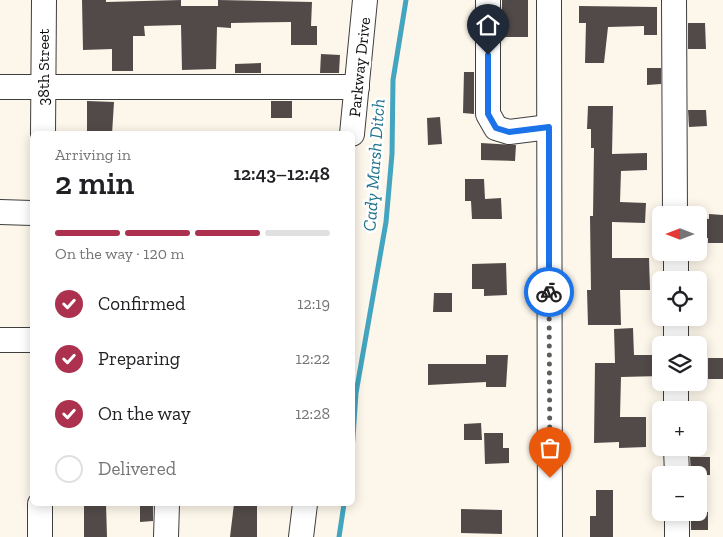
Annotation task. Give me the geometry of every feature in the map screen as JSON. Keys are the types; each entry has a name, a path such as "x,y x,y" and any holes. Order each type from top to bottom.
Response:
{"street":[{"name":"38th Street","path":"43,131 44,0"},
{"name":"Parkway Drive","path":"352,131 365,0"},
{"path":"488,0 488,114 496,128 509,132 549,127"},
{"path":"549,0 550,537"},
{"path":"674,0 676,206"},
{"path":"0,87 357,87"},
{"path":"0,212 30,212"},
{"path":"0,340 30,340"},
{"path":"40,506 40,537"},
{"path":"166,537 167,506"},
{"path":"301,537 305,506"},
{"path":"677,521 677,537"}],"building":[{"path":"82,0 106,0 106,2 181,0 181,6 218,6 218,0 312,2 311,26 317,26 317,45 291,45 291,22 231,23 231,28 217,27 216,69 182,70 181,25 144,26 145,36 133,36 133,71 112,71 112,49 83,50"},
{"path":"502,0 528,0 528,37 502,37"},
{"path":"579,6 657,7 657,35 644,35 644,26 608,27 604,63 585,63 586,23 579,23"},
{"path":"688,23 705,23 706,49 688,49"},
{"path":"321,54 340,55 339,73 320,73"},
{"path":"261,63 261,73 235,73 235,64"},
{"path":"647,68 661,68 661,84 647,85"},
{"path":"464,72 474,72 474,114 463,113"},
{"path":"87,101 114,102 112,131 87,131"},
{"path":"271,101 292,101 292,118 271,118"},
{"path":"588,106 613,106 612,154 647,153 647,170 621,171 620,202 646,203 645,223 612,222 612,258 649,258 650,290 620,290 621,325 588,325 587,290 591,290 590,216 593,216 594,148 591,148 591,129 587,129"},
{"path":"688,110 706,110 707,126 689,127"},
{"path":"440,117 442,144 428,145 427,118"},
{"path":"481,143 516,145 515,161 481,160"},
{"path":"465,179 484,179 485,199 501,198 502,219 472,219 471,201 465,201"},
{"path":"709,214 723,215 723,243 708,243"},
{"path":"506,263 507,295 484,296 484,289 472,289 472,264"},
{"path":"434,293 452,293 452,312 433,312"},
{"path":"633,328 634,355 652,355 652,376 621,377 620,417 646,417 646,447 619,448 619,442 594,443 595,363 615,363 614,329"},
{"path":"486,355 508,355 506,387 486,387 486,382 428,385 428,364 486,364"},
{"path":"708,358 723,358 723,379 708,379"},
{"path":"481,423 482,440 464,440 464,424"},
{"path":"484,433 503,433 503,448 509,448 509,463 485,464"},
{"path":"690,457 710,457 710,475 707,475 707,466 690,466"},
{"path":"596,490 613,490 613,537 590,537 590,516 596,516"},
{"path":"84,506 106,506 107,537 84,537"},
{"path":"140,506 153,506 153,521 140,522"},
{"path":"234,506 257,506 257,537 230,537"},
{"path":"461,509 502,510 502,534 461,533"},
{"path":"708,512 708,530 691,530 691,521 707,521"}],"waterway":[{"name":"Cady Marsh Ditch","path":"355,408 386,222 392,154 393,80 406,0"},
{"name":"Cady Marsh Ditch","path":"339,537 344,506"}],"way so far":[{"path":"549,292 550,478"}],"route":[{"path":"488,55 488,114 496,128 509,132 549,127 549,292"}]}
